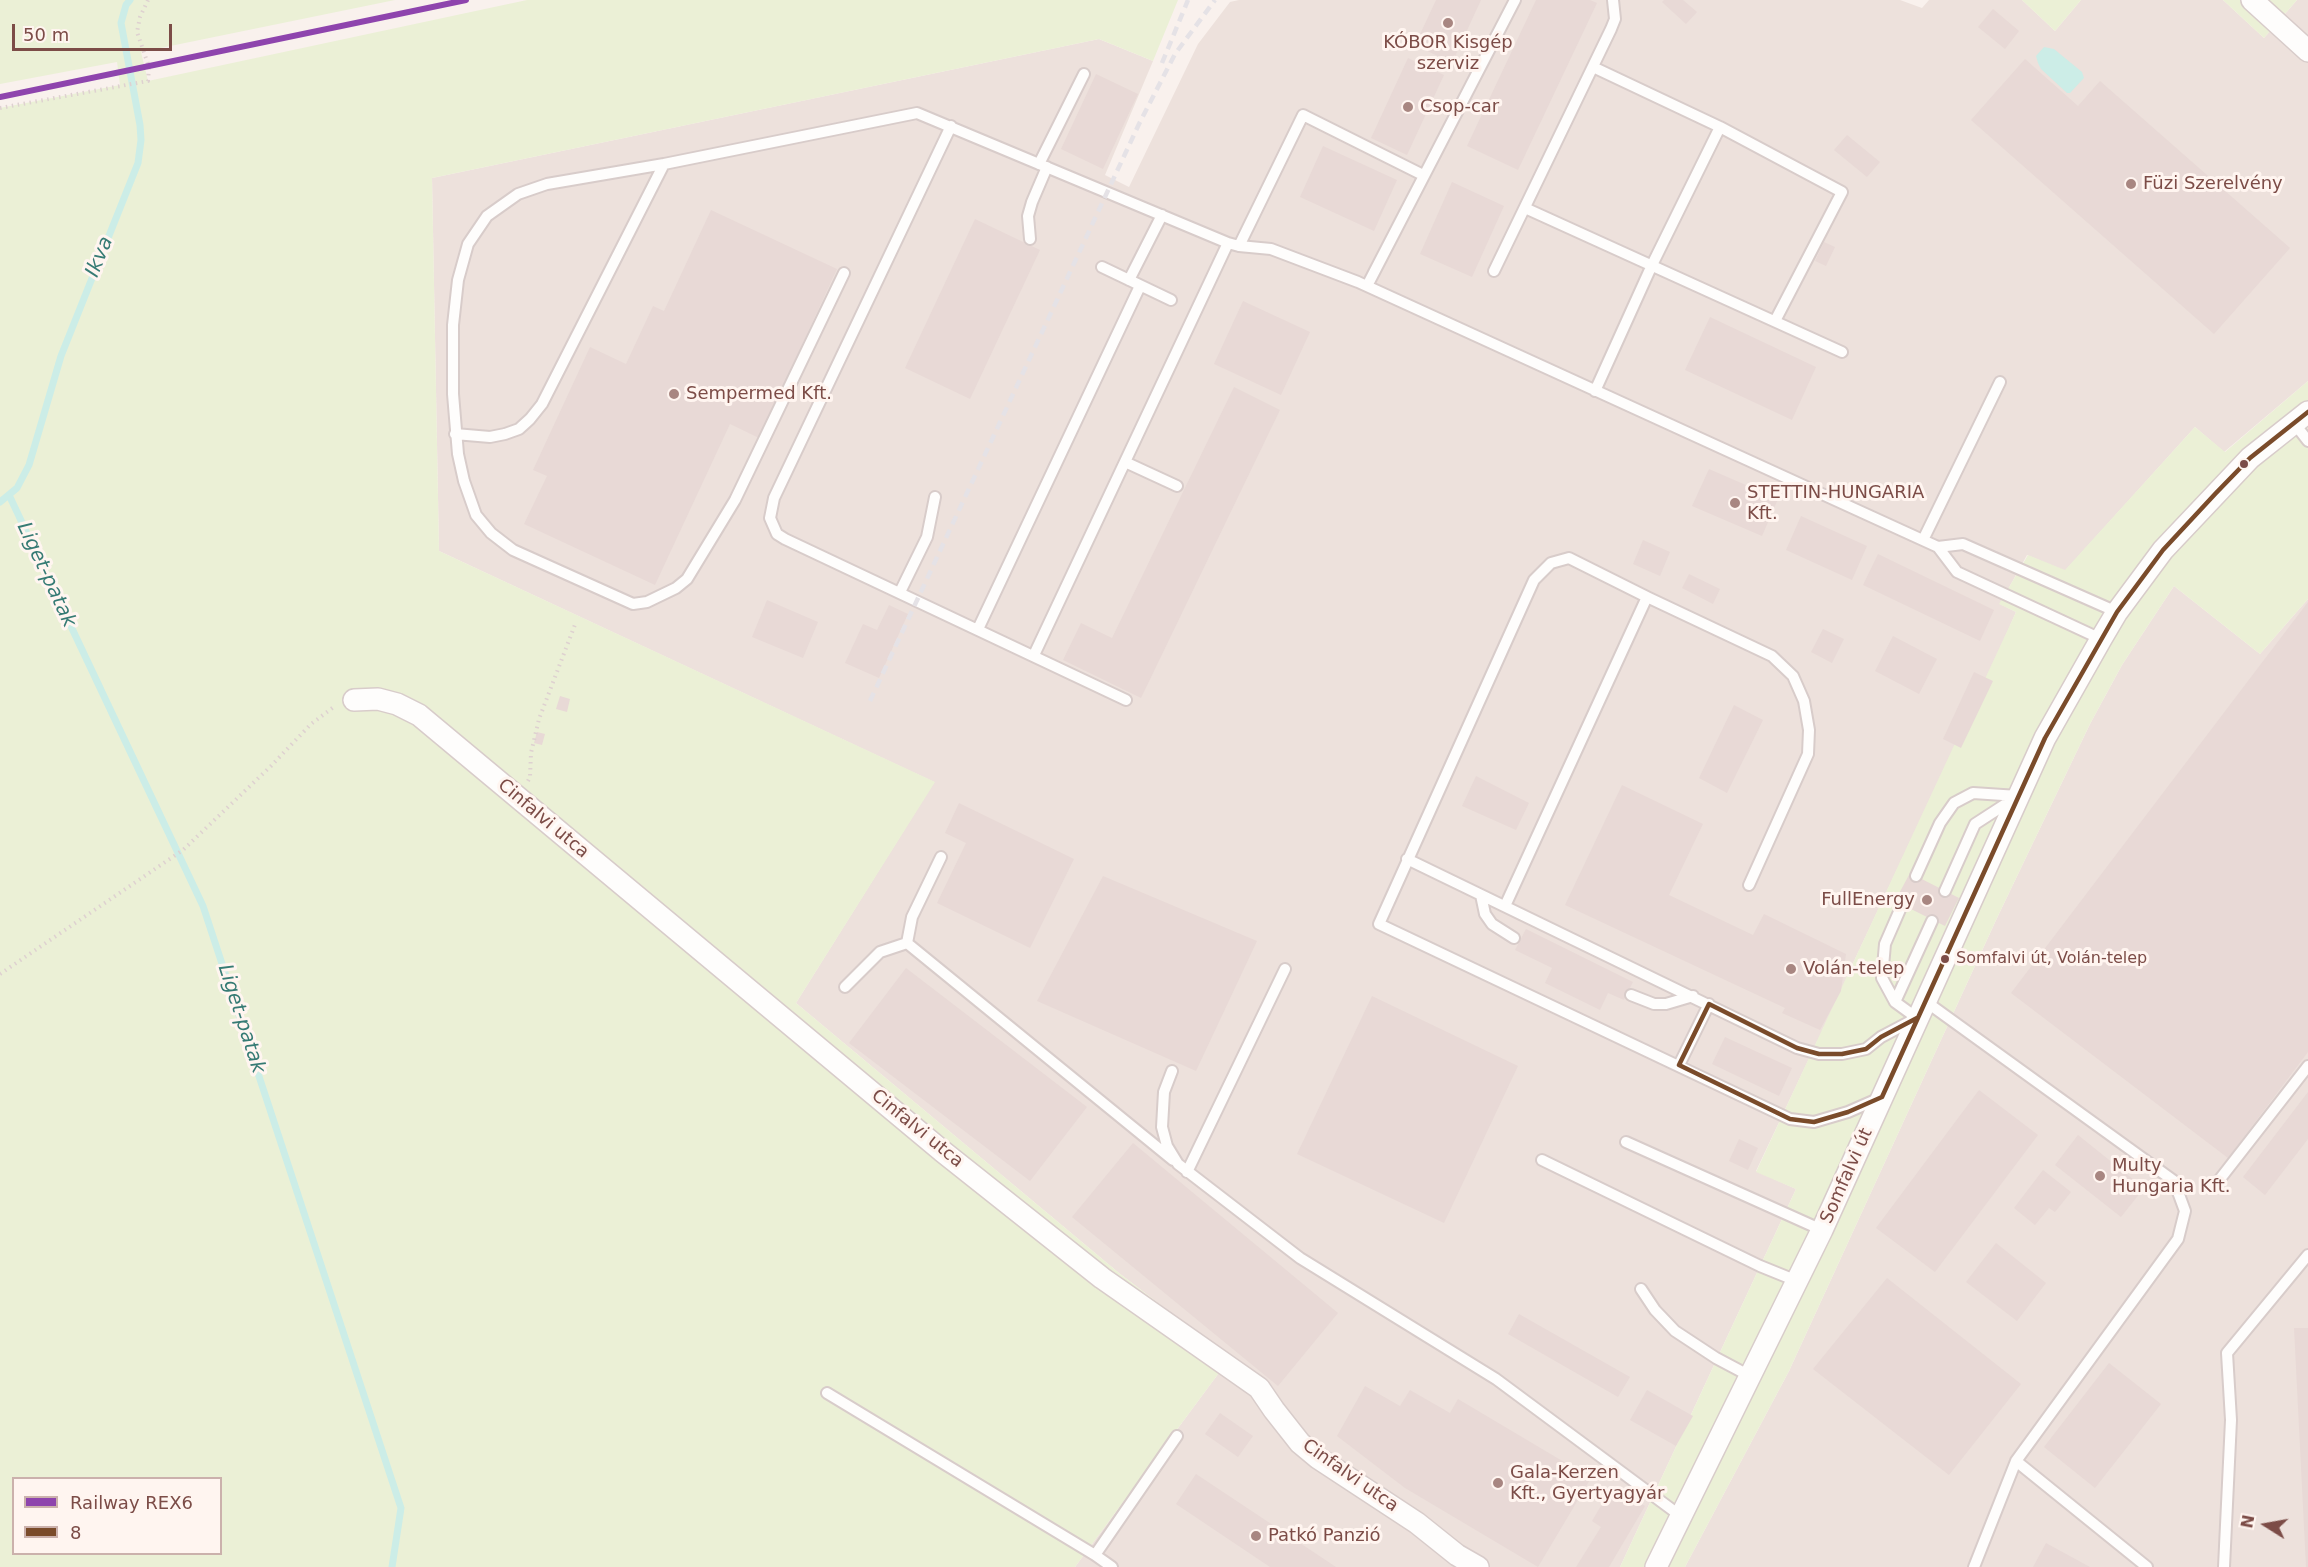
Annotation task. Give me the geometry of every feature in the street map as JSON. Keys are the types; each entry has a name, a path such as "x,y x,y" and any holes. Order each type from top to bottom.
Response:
{"street":[{"path":"2252,0 2308,51"},
{"name":"Somfalvi út","path":"1656,1567 1822,1230 2045,738 2117,612 2163,550 2250,458 2301,418"},
{"name":"Cinfalvi utca","path":"354,700 378,699 419,716 942,1151 1102,1278 1259,1388 1300,1443 1318,1458 1417,1523 1457,1555 1478,1567"}],"lane":[{"path":"1366,286 1515,0"},
{"path":"1494,271 1615,19 1613,0"},
{"path":"1593,67 1720,127 1842,192 1775,321"},
{"path":"1030,239 1028,216 1043,165 1084,74"},
{"path":"844,273 735,500 687,579 676,588 647,602 633,604 513,550 491,533 476,515 460,463 455,434 453,325 462,260 476,228 496,208 518,194 532,189 907,114 925,115 1233,244 1271,249 1366,286 1938,547 1957,572 2101,639"},
{"path":"1034,655 1125,462 1233,244 1303,115 1423,175"},
{"path":"951,126 779,487 770,509 772,526 777,534 785,539 1126,700"},
{"path":"1595,391 1652,265 1720,127"},
{"path":"455,434 490,436 505,434 519,429 542,404 664,164"},
{"path":"1525,208 1842,352"},
{"path":"1129,280 1162,215"},
{"path":"1102,267 1171,300"},
{"path":"978,629 1140,286"},
{"path":"1923,540 2000,382"},
{"path":"2301,418 2308,441"},
{"path":"1125,462 1177,486"},
{"path":"900,592 927,537 935,497"},
{"path":"1938,547 1964,544 2117,612"},
{"path":"1749,885 1808,754 1809,730 1804,701 1793,676 1772,656 1569,558 1551,563 1534,580 1379,924 1790,1119 1814,1122 1848,1112 1882,1097"},
{"path":"1505,906 1647,597"},
{"path":"1916,876 1940,823 1954,803 1973,793 2018,796"},
{"path":"1946,891 1975,824 2018,796"},
{"path":"907,943 912,917 941,857"},
{"path":"1407,859 1797,1048 1819,1054 1842,1054 1866,1049 1921,1010"},
{"path":"1481,895 1485,914 1492,924 1514,938"},
{"path":"1902,905 1885,944 1882,978 1895,1002 1921,1010 2174,1182 2185,1211 2178,1239 2016,1461 1974,1567"},
{"path":"1895,1002 1932,921"},
{"path":"845,987 880,952 907,943"},
{"path":"907,943 1187,1172 1300,1257 1496,1379 1682,1517"},
{"path":"1187,1172 1285,969"},
{"path":"1630,995 1654,1004 1666,1004 1693,996"},
{"path":"1679,1065 1709,1004"},
{"path":"2220,1179 2308,1066"},
{"path":"1172,1071 1164,1092 1162,1127 1167,1146 1178,1164"},
{"path":"1626,1142 1822,1230"},
{"path":"1542,1160 1760,1266 1797,1281"},
{"path":"2224,1567 2231,1420 2226,1353 2308,1255"},
{"path":"1641,1289 1655,1310 1675,1331 1716,1358 1750,1376"},
{"path":"827,1393 1112,1567"},
{"path":"1095,1555 1177,1436"},
{"path":"2016,1461 2147,1567"}],"path":[{"path":"0,108 148,81 149,67 137,33 142,10 147,0"},
{"path":"519,798 530,777 531,753 539,719 576,622"},
{"path":"0,975 183,850 271,766 311,724 339,704 354,700"}],"shaded area":[{"path":"1239,0 1900,0 1922,8 1929,0 2022,0 2055,31 2081,0 2223,0 2264,38 2297,0 2308,0 2308,381 2224,452 2195,427 2065,571 2027,555 2000,604 2016,612 1990,672 1847,976 1846,987 1824,1027 1756,1171 1796,1189 1620,1567 1075,1567 1230,1358 1119,1273 796,1003 934,782 439,551 432,178 1099,39 1153,61 1105,175 1129,187 1198,44 1230,2"},
{"path":"2174,586 2260,654 2308,599 2308,1567 1685,1567 1789,1371 1997,918 2090,724 2122,665"}],"green space":[{"path":"0,0 395,0 141,52 148,81 527,0 1178,0 1153,61 1099,39 432,178 439,551 935,782 796,1003 1119,1273 1230,1358 1075,1567 0,1567 0,108 120,85 117,62 0,84"},
{"path":"2022,0 2081,0 2055,31"},
{"path":"2223,0 2297,0 2264,38"},
{"path":"2308,381 2308,599 2260,654 2174,586 2122,665 2090,724 1997,918 1789,1371 1685,1567 1620,1567 1796,1189 1756,1172 2016,612 1999,604 2028,555 2065,570 2195,427 2225,452"}],"water":[{"path":"2044,47 2054,49 2082,72 2084,78 2070,93 2067,93 2041,69 2036,56"}],"building":[{"name":"KÓBOR Kisgép szerviz","path":"1436,0 1481,0 1452,63 1415,45"},
{"path":"1536,0 1590,0 1597,3 1518,170 1467,146"},
{"path":"1664,0 1683,0 1697,12 1686,24 1662,2"},
{"path":"1993,9 2019,31 2005,49 1978,27"},
{"name":"Csop-car","path":"1408,58 1444,75 1407,155 1371,138"},
{"name":"Füzi Szerelvény","path":"2025,59 2078,106 2100,81 2290,248 2214,334 1971,120"},
{"path":"1096,74 1138,94 1103,169 1061,149"},
{"path":"1847,135 1880,162 1867,177 1834,150"},
{"path":"1323,146 1397,180 1374,231 1300,197"},
{"path":"1452,182 1504,206 1472,277 1420,254"},
{"name":"Sempermed Kft.","path":"711,210 837,269 759,438 730,424 655,585 524,524 547,476 533,470 590,347 626,364 653,306 664,311"},
{"path":"975,219 1040,250 970,399 905,368"},
{"path":"1824,242 1835,247 1826,266 1815,261"},
{"path":"1243,301 1310,332 1281,395 1214,364"},
{"path":"1710,317 1816,367 1792,420 1685,370"},
{"path":"1234,387 1280,410 1141,698 1063,660 1081,623 1112,638"},
{"name":"STETTIN-HUNGARIA Kft.","path":"1709,469 1778,499 1762,536 1692,506"},
{"path":"1801,516 1867,546 1852,580 1786,550"},
{"path":"1643,540 1670,552 1660,576 1633,564"},
{"path":"1878,554 1994,610 1980,641 1863,585"},
{"path":"1689,574 1720,589 1713,604 1682,588"},
{"path":"767,600 818,622 803,658 752,637"},
{"path":"2308,602 2308,1052 2228,1158 2011,993"},
{"path":"889,605 908,614 879,678 845,663 863,624 877,630"},
{"path":"1823,629 1844,639 1832,663 1811,652"},
{"path":"1893,636 1937,659 1919,694 1875,671"},
{"path":"1974,672 1993,681 1961,748 1943,739"},
{"path":"560,696 570,699 567,712 556,709"},
{"path":"1734,705 1763,720 1727,793 1699,778"},
{"path":"537,732 545,734 542,745 534,743"},
{"path":"1476,776 1529,803 1516,830 1462,806"},
{"path":"1622,785 1703,824 1669,895 1753,935 1764,914 1846,954 1841,991 1820,1030 1782,1013 1785,1008 1565,905"},
{"path":"959,803 1074,859 1030,948 937,903 966,843 945,833"},
{"name":"FullEnergy","path":"1910,873 1959,898 1945,926 1895,901"},
{"path":"1103,876 1257,941 1196,1071 1037,1001"},
{"path":"1526,929 1633,982 1624,1000 1608,993 1600,1010 1545,983 1552,968 1515,950"},
{"path":"906,968 1087,1107 1030,1181 849,1043"},
{"path":"1372,996 1518,1066 1444,1223 1297,1154"},
{"path":"1725,1037 1792,1068 1779,1096 1712,1064"},
{"path":"1979,1090 2038,1135 1935,1272 1876,1228"},
{"path":"2308,1092 2308,1139 2265,1195 2243,1177"},
{"name":"Multy Hungaria Kft.","path":"2078,1135 2144,1188 2121,1217 2055,1165"},
{"path":"1739,1139 1758,1148 1748,1170 1729,1161"},
{"path":"1133,1143 1338,1313 1278,1386 1072,1217"},
{"path":"2043,1170 2071,1192 2055,1212 2049,1208 2035,1225 2014,1208"},
{"path":"1996,1243 2046,1283 2017,1321 1966,1282"},
{"path":"1887,1278 2021,1384 1949,1475 1813,1369"},
{"path":"1519,1314 1630,1377 1618,1397 1508,1334"},
{"path":"2294,1328 2308,1328 2308,1567 2306,1567"},
{"path":"2109,1363 2161,1404 2095,1488 2044,1447"},
{"name":"Gala-Kerzen Kft., Gyertyagyár","path":"1365,1386 1400,1406 1410,1390 1450,1413 1458,1399 1591,1478 1538,1567 1405,1488 1337,1436"},
{"path":"1647,1390 1693,1416 1676,1446 1630,1420"},
{"path":"1220,1413 1253,1436 1238,1457 1205,1434"},
{"name":"Patkó Panzió","path":"1196,1474 1336,1567 1270,1567 1176,1504"},
{"path":"1612,1487 1645,1506 1609,1567 1576,1567 1601,1527 1592,1521"},
{"path":"2046,1543 2090,1567 2033,1567"}],"waterway":[{"name":"Ikva","path":"0,502 17,488 29,465 61,356 138,163 140,125 121,23 126,5 130,0"},
{"name":"Liget-patak","path":"9,495 203,906 401,1508 392,1567"}],"railway":[{"path":"1162,63 1188,0"},
{"path":"870,701 1139,124 1175,54 1215,0"}],"rail line":[{"name":"REX6","path":"0,97 466,0"}],"transit line":[{"name":"8","path":"1917,1018 1881,1037 1866,1049 1842,1054 1819,1054 1797,1048 1709,1004 1679,1065 1790,1119 1814,1122 1848,1112 1882,1097 2045,738 2117,612 2163,550 2216,493 2250,458 2308,412"}],"place":[{"name":"KÓBOR Kisgép szerviz","path":"1448,23"},
{"name":"Csop-car","path":"1408,107"},
{"name":"Füzi Szerelvény","path":"2131,184"},
{"name":"Sempermed Kft.","path":"674,394"},
{"name":"STETTIN-HUNGARIA Kft.","path":"1735,503"},
{"name":"FullEnergy","path":"1927,900"},
{"name":"Somfalvi út, Volán-telep","path":"1945,959"},
{"name":"Volán-telep","path":"1791,969"},
{"name":"Multy Hungaria Kft.","path":"2100,1176"},
{"name":"Gala-Kerzen Kft., Gyertyagyár","path":"1498,1483"},
{"name":"Patkó Panzió","path":"1256,1536"}]}
